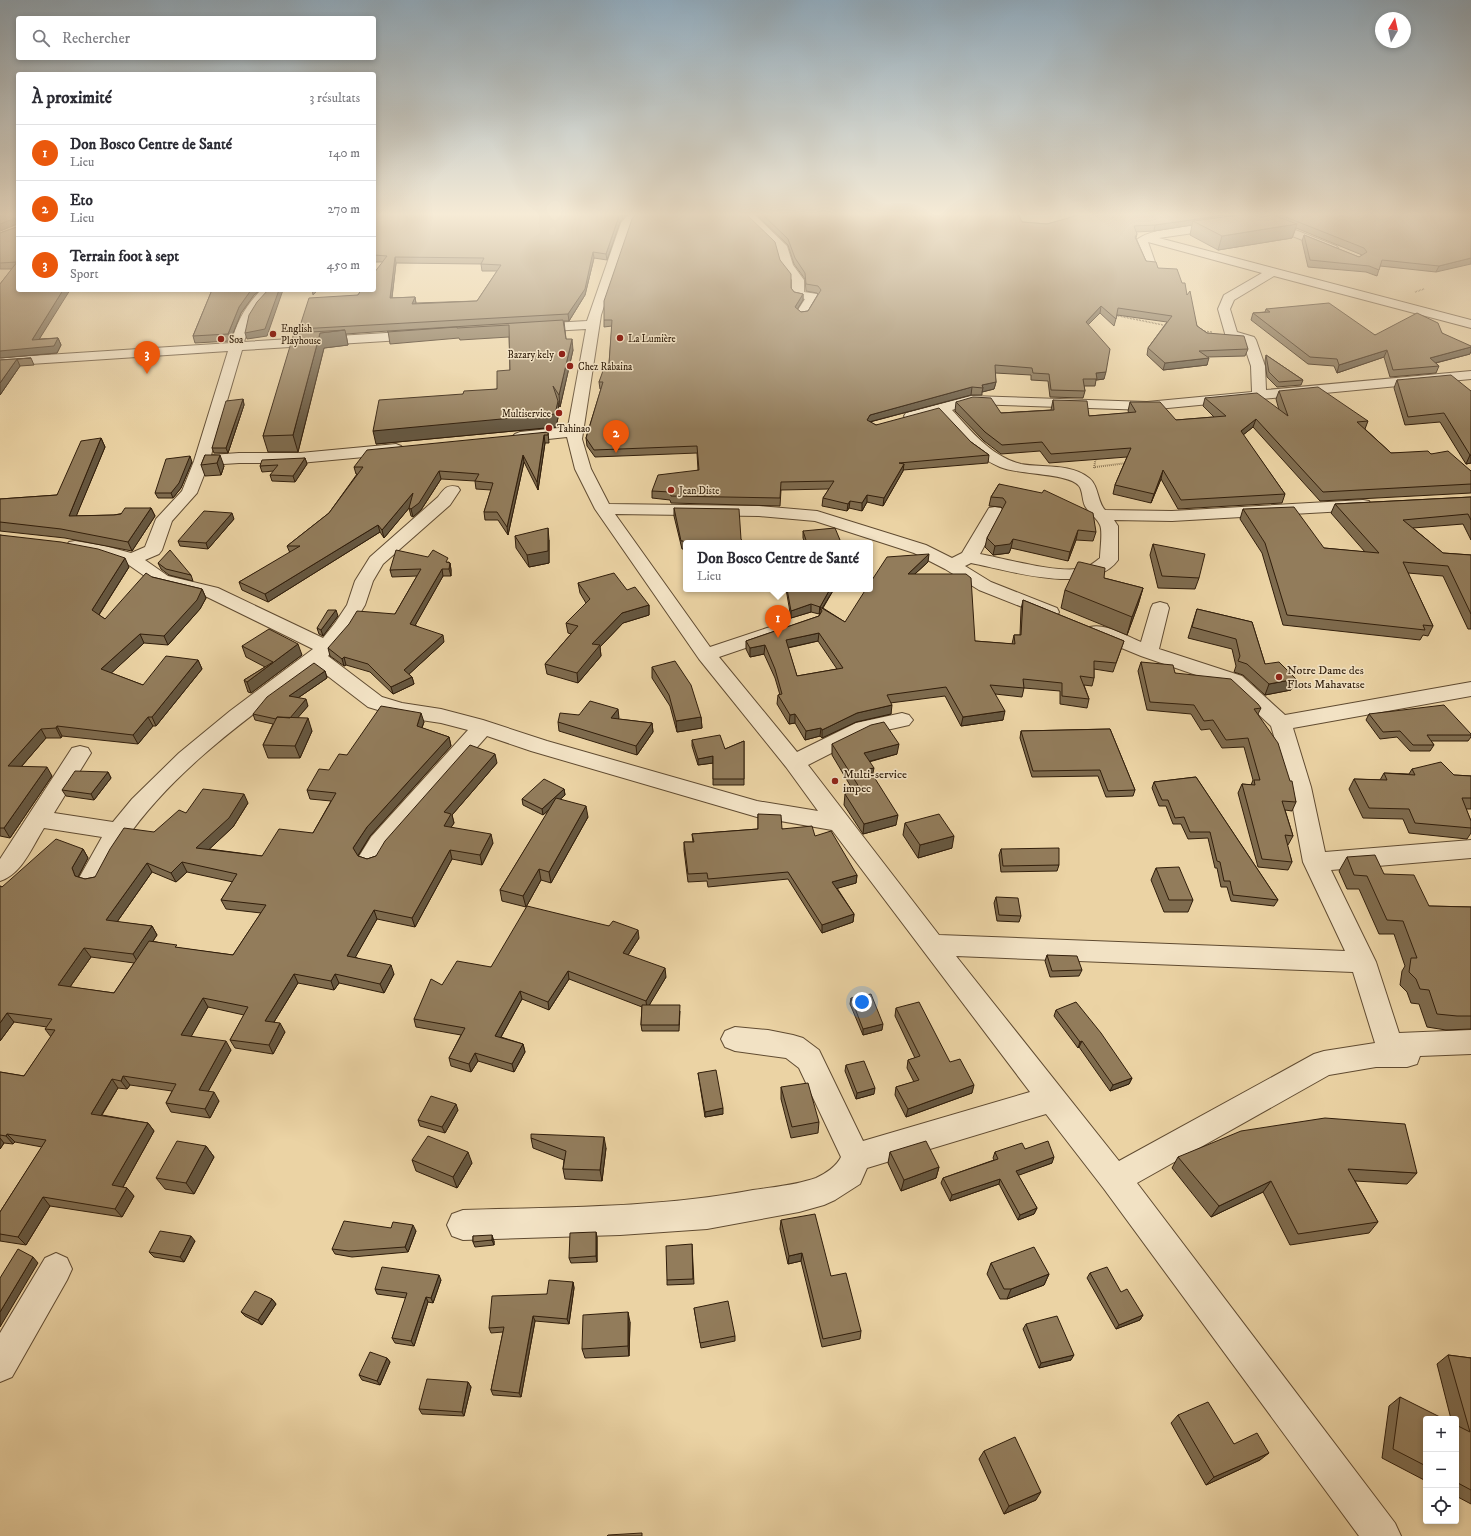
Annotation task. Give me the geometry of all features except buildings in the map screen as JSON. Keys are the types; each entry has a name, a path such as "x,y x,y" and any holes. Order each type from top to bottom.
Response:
{"street":[{"path":"604,286 594,325 575,443 583,469 603,509 706,654 794,762 837,822 1115,1179 1382,1536"},
{"path":"798,286 798,294 814,297 802,313"},
{"path":"1249,286 1228,298 1224,309 1231,334 1249,340 1258,366 1259,394"},
{"path":"1324,286 1471,324"},
{"path":"132,559 153,550 164,519 189,493 202,461 244,320 253,306 266,292"},
{"path":"1438,316 1442,329"},
{"path":"520,329 594,325"},
{"path":"0,362 433,334"},
{"path":"898,420 972,400 1147,406 1259,394 1468,377"},
{"path":"603,509 759,511 817,516 960,561 1057,572 1086,573 1102,566 1109,560 1109,526 1102,515 1094,508 1088,484 1082,479 1065,474 1019,468 1001,463 979,448 942,407"},
{"path":"504,438 576,432"},
{"path":"202,461 239,458 300,458 409,447"},
{"path":"91,878 118,831 170,773 228,723 322,652 356,605 364,581 376,561 444,501 452,490"},
{"path":"1102,515 1172,516 1376,504"},
{"path":"960,561 995,512"},
{"path":"57,543 105,551 132,559 162,580 211,592 322,652 338,675 375,702 401,710 441,716 482,727 539,746 757,809 837,822"},
{"path":"960,561 985,586 1148,652 1236,681 1281,723 1300,787 1315,862 1363,962 1390,1046 1471,1042"},
{"path":"1148,652 1160,608"},
{"path":"706,654 789,627"},
{"path":"1281,723 1471,689"},
{"path":"794,762 844,739 862,728 902,720"},
{"path":"370,858 379,844 404,814 482,727"},
{"path":"0,872 8,866 80,753"},
{"path":"38,819 118,831"},
{"path":"1315,862 1471,849"},
{"path":"932,945 1363,962"},
{"path":"463,1225 620,1220 707,1214 799,1197 824,1190 849,1174 856,1157 809,1059 794,1048 768,1042 735,1039"},
{"path":"1115,1179 1324,1063 1376,1056 1471,1056"},
{"path":"856,1157 1052,1099"},
{"path":"0,1365 56,1269"}],"path":[{"path":"1111,315 1174,327"},
{"path":"1195,331 1231,334"},
{"path":"1094,467 1130,462"}],"place":[{"name":"English Playhouse","path":"273,334"},
{"name":"La Lumière","path":"620,338"},
{"name":"Soa","path":"221,339"},
{"name":"Bazary kely","path":"562,354"},
{"name":"Chez Rabaina","path":"570,366"},
{"name":"Terrain foot à sept","path":"147,374"},
{"name":"Multiservice","path":"559,413"},
{"name":"Tahinao","path":"549,428"},
{"name":"Eto","path":"616,453"},
{"name":"Jean Diste","path":"671,490"},
{"name":"Don Bosco Centre de Santé","path":"778,638"},
{"name":"Notre Dame des Flots Mahavatse","path":"1279,677"},
{"name":"Multi-service impec","path":"835,781"}]}
